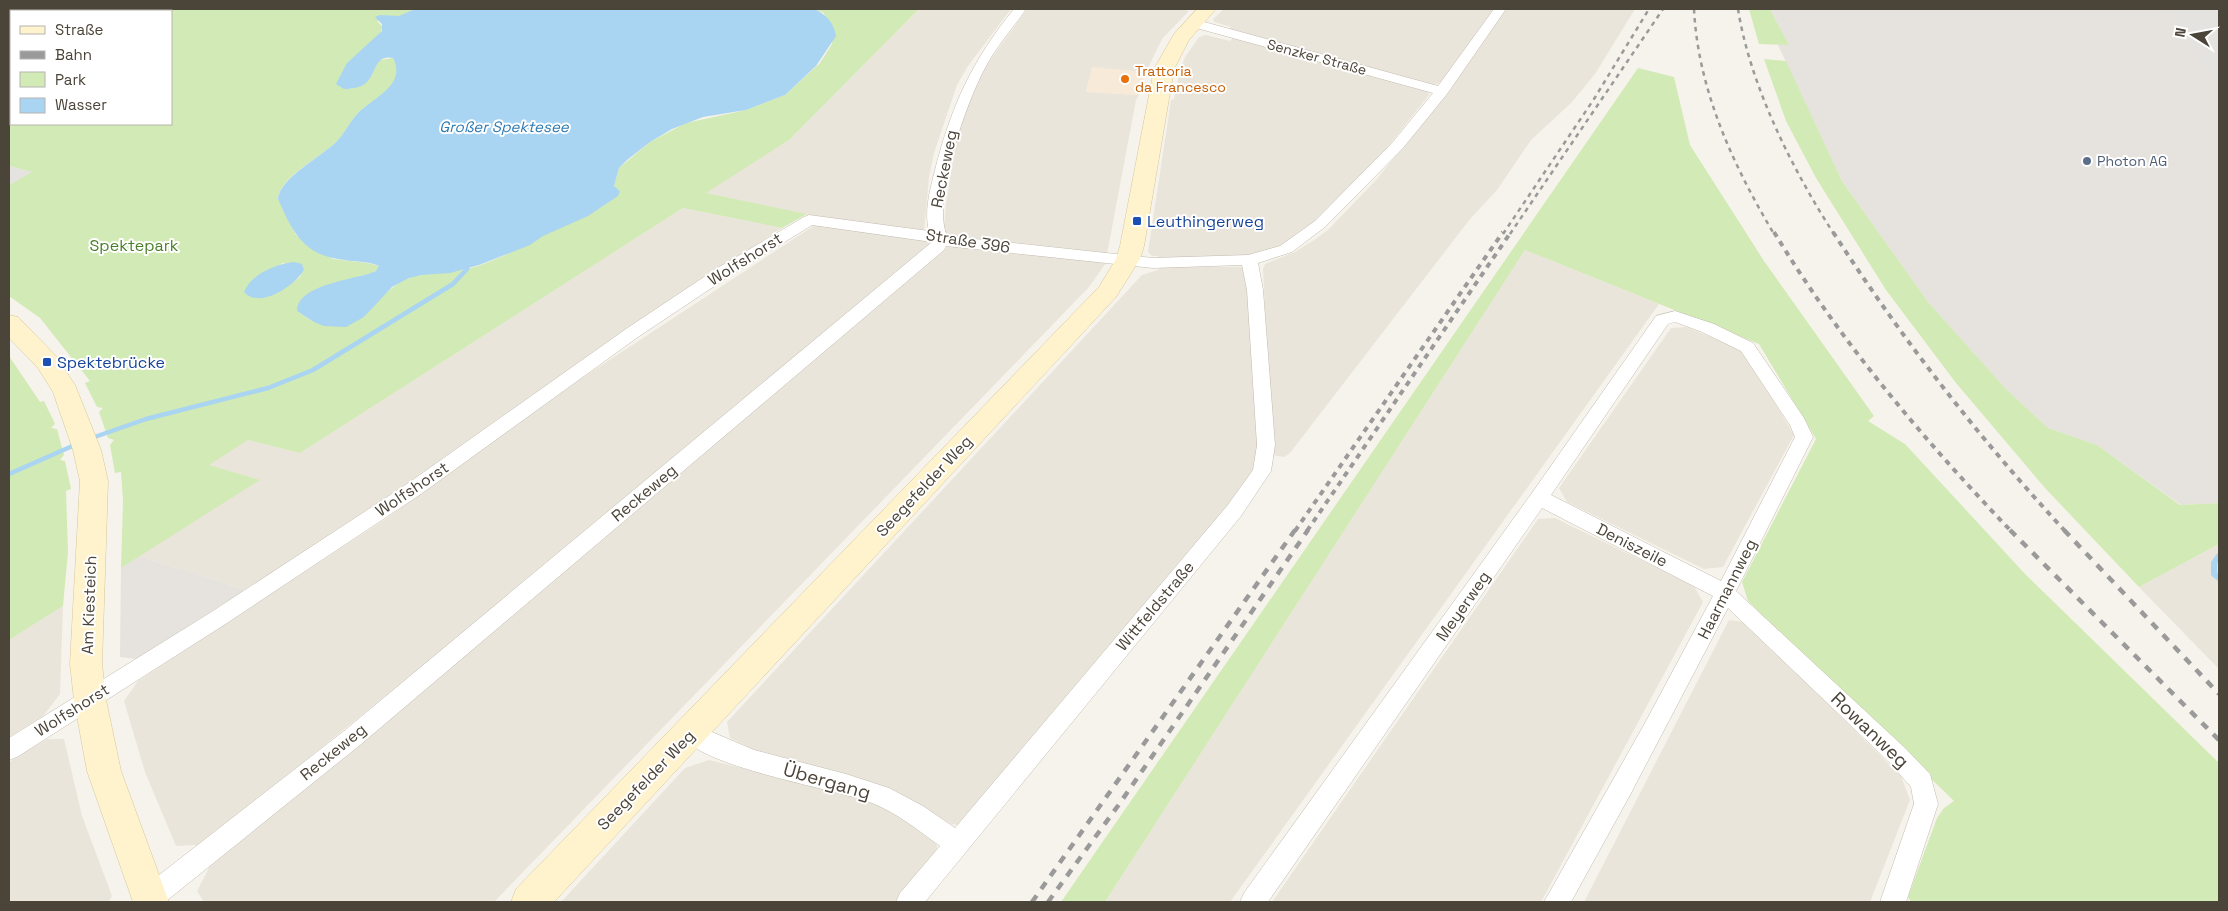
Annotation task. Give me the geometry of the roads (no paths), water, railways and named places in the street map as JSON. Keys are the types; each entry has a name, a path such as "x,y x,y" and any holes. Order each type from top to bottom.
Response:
{"street":[{"name":"Reckeweg","path":"148,901 352,738 938,247 941,240 934,223 936,205 956,113 984,55 1020,9"},
{"path":"1128,259 1152,263 1249,260 1286,249 1320,224 1398,145 1442,91 1500,9"},
{"name":"Senzker Straße","path":"1200,16 1442,91"},
{"name":"Seegefelder Weg","path":"529,902 1108,292 1128,259 1162,76 1172,50 1200,16"},
{"name":"Straße 396","path":"809,220 922,234 941,240 1128,259"},
{"name":"Wolfshorst","path":"9,750 90,700 414,489 632,333 722,273 809,220"},
{"name":"Wittfeldstraße","path":"909,902 1234,511 1262,471 1266,445 1256,290 1249,260"},
{"name":"Meyerweg","path":"1252,902 1540,498 1662,320 1675,316"},
{"name":"Haarmannweg","path":"1557,902 1609,814 1726,593 1804,436 1798,423 1747,347 1675,316"},
{"name":"Am Kiesteich","path":"11,327 47,362 66,391 82,434 94,481 86,664 90,700 104,771 148,901"},
{"name":"Deniszeile","path":"1540,498 1726,593"},
{"name":"Rowanweg","path":"1726,593 1897,754 1922,782 1926,804 1893,902"},
{"name":"Übergang","path":"691,733 706,743 765,763 868,791 896,802 914,812 956,844"}],"water":[{"name":"Großer Spektesee","path":"415,9 814,9 822,13 829,20 836,36 816,66 785,95 746,110 703,117 672,129 650,142 619,168 614,186 620,191 618,196 588,216 543,236 530,245 479,265 450,273 421,275 409,278 392,287 364,317 346,327 324,326 297,311 300,302 307,294 317,288 376,271 379,266 367,262 331,258 319,254 310,248 302,241 289,222 278,199 280,191 293,175 337,141 358,113 387,90 396,76 393,58 387,58 379,61 370,78 362,86 344,89 336,84 347,63 382,31 382,24 375,17 380,15 399,16"},
{"path":"294,262 302,264 304,270 293,282 277,293 259,298 251,297 244,292 258,275 280,265"}],"waterway":[{"path":"89,439 146,419 268,388 313,370 453,284 467,269"},
{"path":"9,474 77,444"},
{"path":"2219,556 2214,563 2214,574 2219,578"}],"railway":[{"path":"1503,234 1594,99 1649,9"},
{"path":"1510,234 1663,9"},
{"path":"1694,9 1702,69 1710,98 1732,154 1774,234"},
{"path":"1738,9 1752,67 1775,126 1803,182 1834,234"},
{"path":"1295,531 1503,232"},
{"path":"1307,531 1511,232"},
{"path":"1774,232 1826,312 1884,388 1946,461 2011,531"},
{"path":"1833,232 1886,311 1943,387 2002,460 2065,531"},
{"path":"1032,902 1295,530"},
{"path":"1048,902 1120,803 1308,530"},
{"path":"2010,530 2219,740"},
{"path":"2064,530 2219,694"}],"place":[{"name":"Trattoria da Francesco","path":"1125,79"},
{"name":"Photon AG","path":"2087,161"},
{"name":"Leuthingerweg","path":"1137,221"},
{"name":"Spektebrücke","path":"47,362"}],"park label":[{"name":"Spektepark","path":"134,245"}]}
